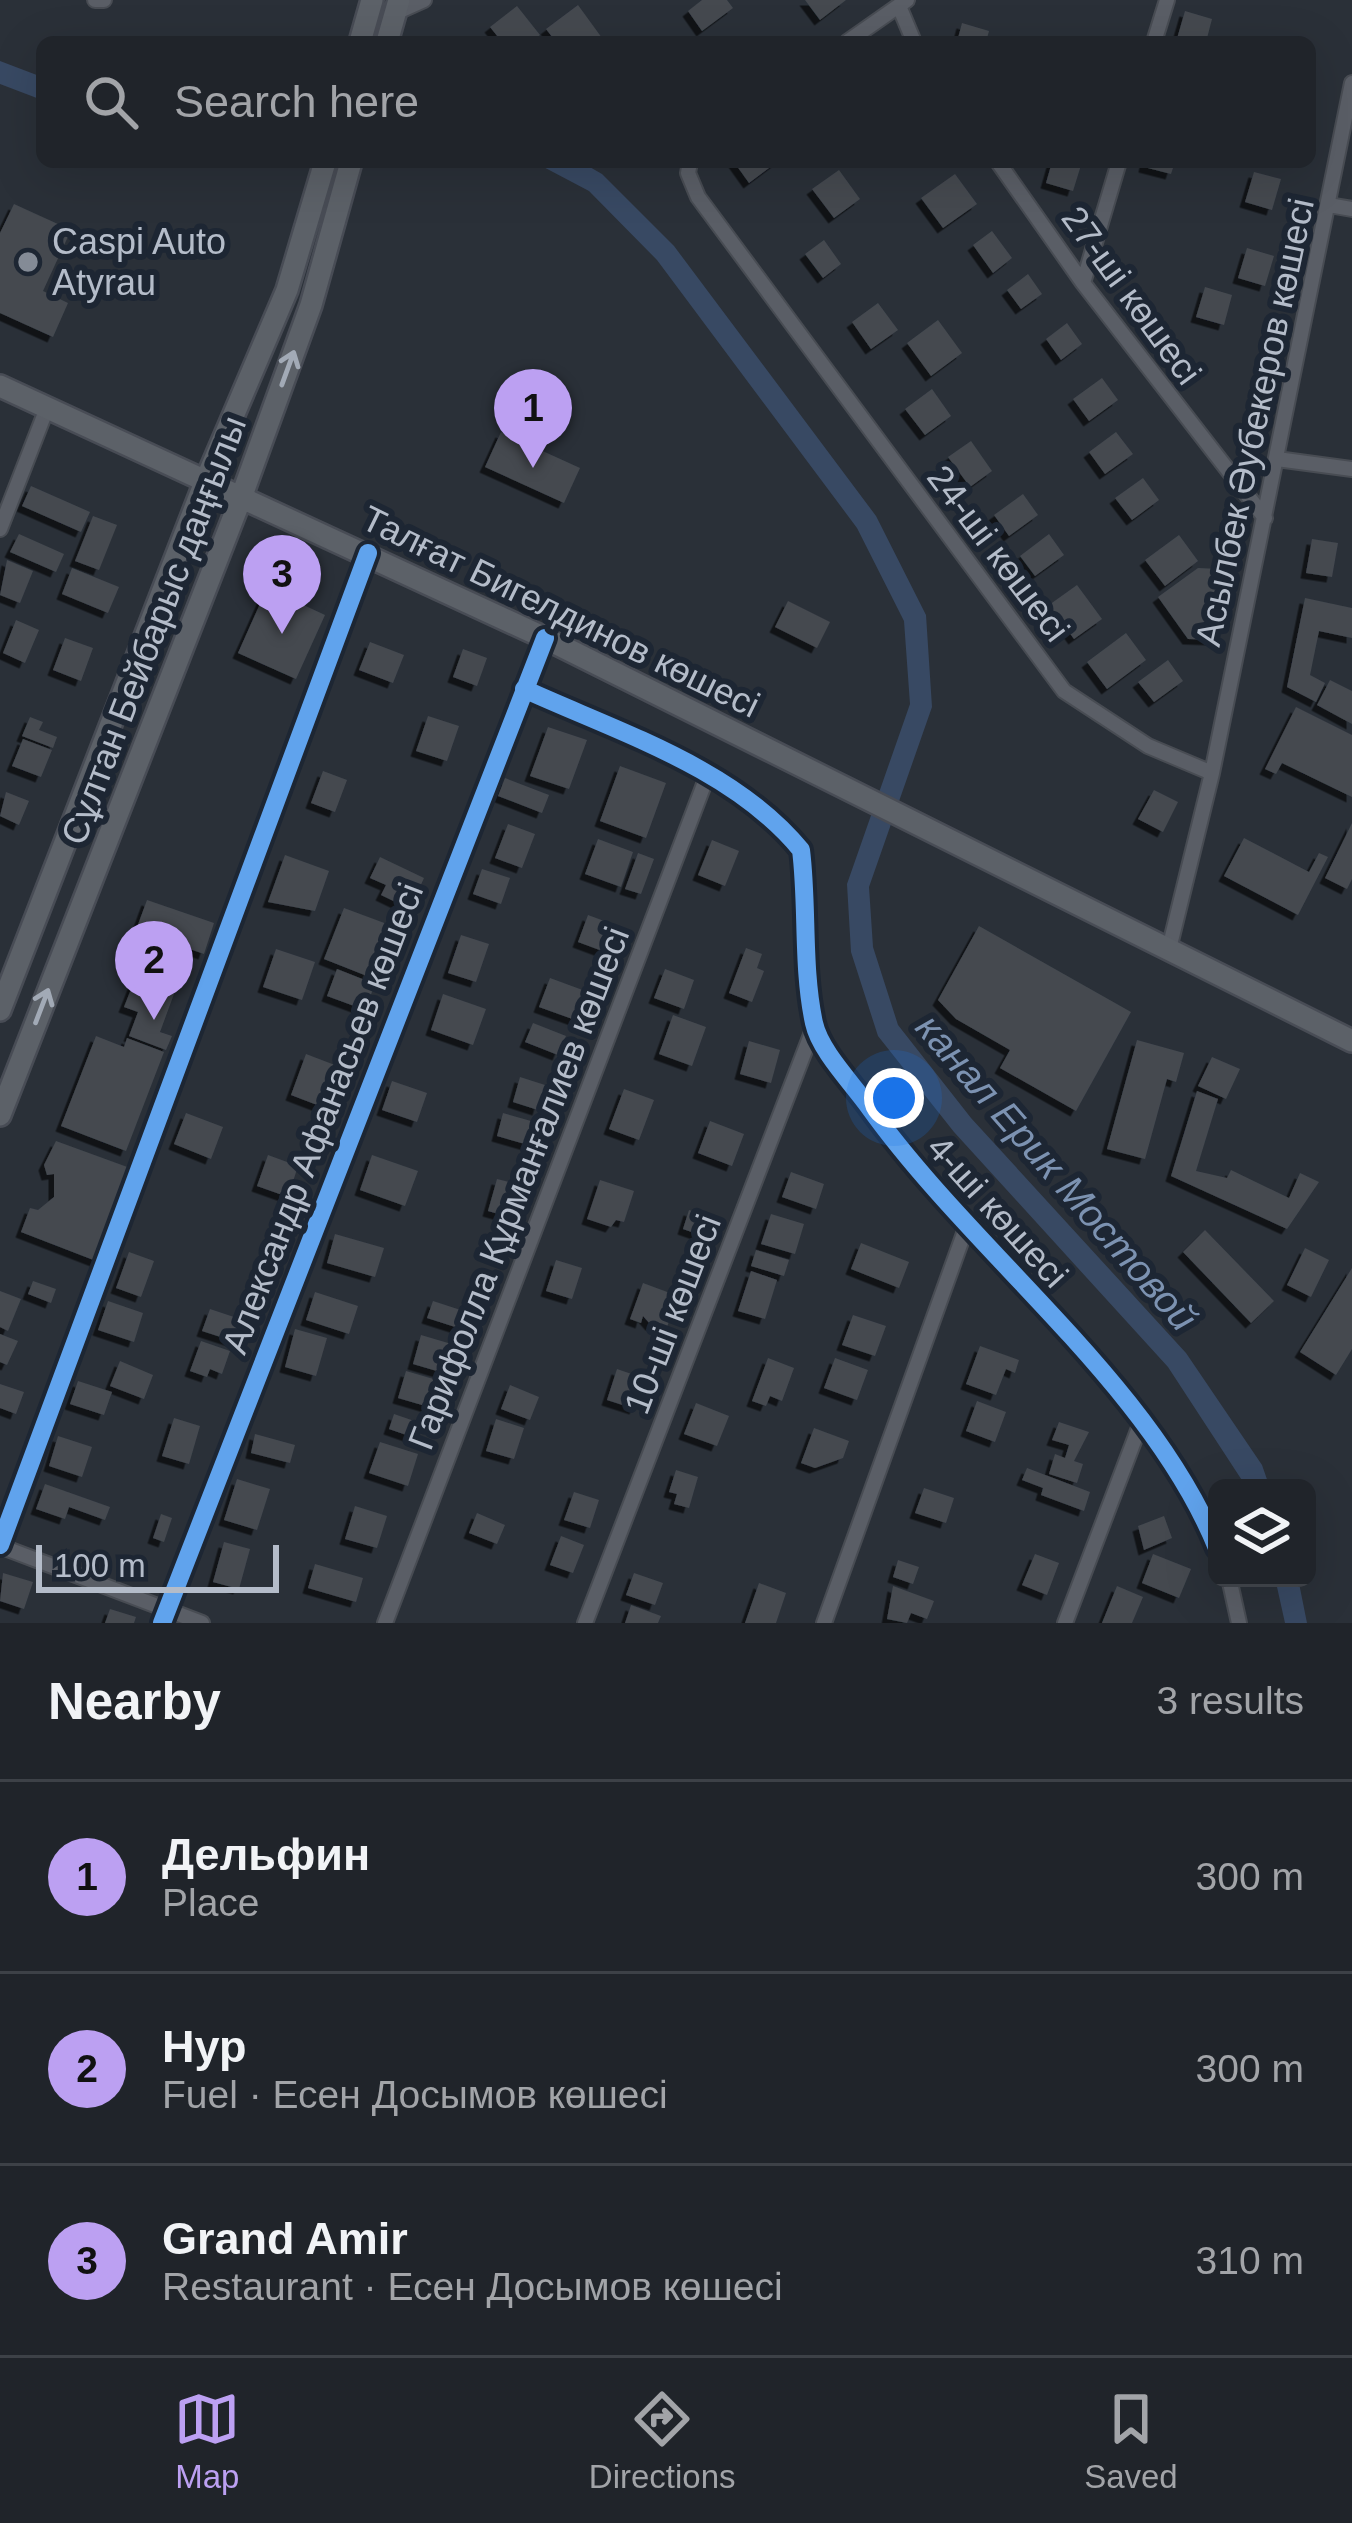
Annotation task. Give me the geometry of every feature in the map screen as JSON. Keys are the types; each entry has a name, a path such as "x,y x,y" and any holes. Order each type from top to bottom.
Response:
{"main road":[{"path":"362,36 372,0"},
{"path":"389,36 397,7"},
{"name":"Сұлтан Бейбарыс даңғылы","path":"0,1010 205,482 286,290 323,168"},
{"name":"Сұлтан Бейбарыс даңғылы","path":"0,1115 241,498 310,305 349,168"},
{"name":"Талғат Бигелдинов көшесі","path":"0,386 545,638 1352,1042"},
{"path":"161,461 195,458 227,428"},
{"path":"258,449 259,485 280,515"},
{"path":"161,461 186,486 189,524"},
{"path":"228,530 250,515 280,515"}],"street":[{"path":"397,7 424,0"},
{"path":"1156,36 1167,0"},
{"path":"856,36 903,3 912,36"},
{"name":"Асылбек Әубекеров көшесі","path":"1212,773 1352,83"},
{"name":"24-ші көшесі","path":"691,168 698,197 1064,691 1148,746 1212,773"},
{"name":"27-ші көшесі","path":"1002,168 1083,283 1265,518"},
{"path":"1083,283 1117,168"},
{"path":"1329,205 1352,209"},
{"path":"0,529 47,408"},
{"path":"1277,459 1352,469"},
{"path":"202,1623 165,1617 0,1545 368,553"},
{"name":"Александр Афанасьев көшесі","path":"165,1617 545,638"},
{"path":"524,689 708,773 783,829 801,850 814,1027"},
{"name":"Гарифолла Құрманғалиев көшесі","path":"386,1623 708,773"},
{"path":"1169,949 1212,773"},
{"name":"4-ші көшесі","path":"814,1027 899,1149 1142,1420 1194,1491 1208,1526"},
{"name":"10-ші көшесі","path":"585,1623 814,1027"},
{"path":"824,1623 966,1228"},
{"path":"1065,1623 1142,1420"},
{"path":"1231,1587 1239,1623"}],"water":[{"path":"0,61 36,75 36,98 0,84"},
{"name":"канал Ерик Мостовой","path":"545,168 592,168 602,174 674,246 876,516 926,615 932,707 869,887 873,947 898,1025 971,1118 1186,1353 1267,1479 1241,1479 1168,1367 954,1132 878,1036 851,952 847,884 910,704 904,621 857,528 657,260 589,191"},
{"path":"1277,1587 1300,1587 1307,1623 1285,1623"}],"building":[{"path":"702,0 727,0 733,8 702,31 688,11"},
{"path":"805,0 846,0 820,20"},
{"path":"578,5 601,36 551,36 546,29"},
{"path":"517,6 540,35 497,36 490,27"},
{"path":"1185,11 1212,19 1208,36 1178,36"},
{"path":"962,23 989,31 988,36 959,36"},
{"path":"738,168 769,168 749,183"},
{"path":"1050,168 1080,168 1073,191 1046,183"},
{"path":"839,170 860,199 834,218 812,189"},
{"path":"1254,172 1281,179 1272,210 1245,202"},
{"path":"955,174 977,204 943,228 921,198"},
{"name":"Caspi Auto Atyrau","path":"14,204 71,230 43,291 68,303 53,337 0,313 0,233"},
{"path":"992,231 1012,258 993,273 973,245"},
{"path":"824,240 841,264 823,278 805,254"},
{"path":"1247,248 1274,256 1265,286 1238,278"},
{"path":"1028,274 1042,294 1021,309 1007,290"},
{"path":"1205,287 1232,295 1224,325 1196,317"},
{"path":"878,303 898,330 871,349 852,322"},
{"path":"938,320 962,353 931,376 907,343"},
{"path":"1067,323 1082,344 1061,360 1046,339"},
{"path":"1102,378 1118,400 1089,421 1073,399"},
{"path":"932,389 951,416 925,435 905,409"},
{"path":"501,432 580,468 564,503 485,467"},
{"path":"1116,432 1133,454 1105,474 1089,452"},
{"path":"971,441 992,471 970,487 948,457"},
{"path":"1143,478 1159,500 1132,520 1115,498"},
{"path":"31,486 90,512 81,532 22,506"},
{"path":"1023,494 1038,515 1009,536 994,515"},
{"path":"93,516 117,525 99,570 75,561"},
{"path":"19,534 64,554 56,572 10,552"},
{"path":"1049,534 1064,555 1035,576 1020,556"},
{"path":"1179,535 1198,561 1165,586 1145,560"},
{"path":"1312,539 1338,543 1332,577 1306,573"},
{"path":"7,560 33,571 20,603 0,595"},
{"path":"72,568 119,587 108,613 62,594"},
{"path":"1198,568 1220,569 1219,640 1188,639 1158,597"},
{"path":"1077,585 1102,619 1074,639 1049,605"},
{"path":"267,588 325,615 296,679 238,653"},
{"path":"1305,598 1352,608 1352,638 1319,631 1310,675 1325,683 1316,702 1287,687"},
{"path":"788,601 830,622 817,648 775,627"},
{"path":"16,620 39,630 25,663 3,653"},
{"path":"1126,633 1146,660 1107,689 1087,662"},
{"path":"65,638 93,648 81,681 53,670"},
{"path":"370,642 404,655 393,683 359,670"},
{"path":"463,649 487,658 477,686 453,677"},
{"path":"1168,660 1183,681 1154,702 1138,682"},
{"path":"1330,680 1352,691 1352,724 1317,705"},
{"path":"1296,707 1352,735 1352,797 1282,763 1276,774 1265,769"},
{"path":"428,716 459,726 447,761 416,751"},
{"path":"30,717 43,722 39,730 57,737 53,748 22,736"},
{"path":"548,727 587,740 569,789 530,776"},
{"path":"23,739 52,750 41,777 12,766"},
{"path":"620,766 666,783 646,838 600,821"},
{"path":"323,771 347,780 335,812 311,803"},
{"path":"505,778 549,795 542,813 498,796"},
{"path":"1154,790 1178,802 1163,832 1138,819"},
{"path":"6,792 29,801 19,825 0,816"},
{"path":"1352,823 1352,879 1347,889 1325,878"},
{"path":"508,824 535,834 522,868 495,858"},
{"path":"1244,838 1309,872 1319,853 1328,857 1298,915 1224,876"},
{"path":"598,839 633,852 621,887 585,874"},
{"path":"712,840 739,851 725,886 698,875"},
{"path":"638,853 654,859 641,894 625,889"},
{"path":"285,855 329,871 315,911 268,902"},
{"path":"380,857 424,878 410,909 381,895 386,885 370,878"},
{"path":"482,869 510,878 501,904 473,894"},
{"path":"147,900 214,923 204,954 136,930"},
{"path":"344,908 387,924 367,976 324,959"},
{"path":"588,915 615,925 605,952 578,942"},
{"path":"979,926 1131,1012 1076,1111 1000,1068 1010,1050 956,1019 938,1000"},
{"path":"461,935 489,944 476,982 448,973"},
{"path":"746,948 762,954 757,968 764,971 752,1002 729,993"},
{"path":"276,949 315,962 302,1000 263,987"},
{"path":"337,969 375,984 365,1010 327,996"},
{"path":"665,969 694,980 684,1009 654,998"},
{"path":"550,978 588,992 578,1021 539,1007"},
{"path":"135,979 174,994 160,1032 172,1036 166,1050 129,1036 138,1012 124,1007"},
{"path":"443,994 486,1009 473,1045 431,1030"},
{"path":"673,1015 706,1027 692,1066 659,1054"},
{"path":"533,1023 566,1036 558,1055 525,1042"},
{"path":"96,1036 124,1047 127,1038 164,1052 126,1151 61,1126"},
{"path":"1137,1040 1184,1053 1176,1082 1167,1079 1145,1159 1107,1149"},
{"path":"749,1041 780,1050 771,1083 740,1074"},
{"path":"306,1054 340,1067 325,1108 291,1095"},
{"path":"1212,1057 1240,1069 1226,1099 1198,1086"},
{"path":"520,1077 545,1085 538,1110 513,1102"},
{"path":"392,1081 427,1093 417,1122 382,1110"},
{"path":"624,1089 654,1100 639,1140 609,1129"},
{"path":"1197,1091 1218,1099 1196,1171 1227,1178 1231,1170 1289,1198 1300,1173 1319,1182 1287,1229 1171,1176"},
{"path":"186,1113 223,1127 211,1159 174,1144"},
{"path":"503,1113 545,1125 539,1148 497,1136"},
{"path":"710,1121 744,1134 732,1166 698,1153"},
{"path":"56,1141 130,1168 96,1261 21,1232 30,1208 38,1210 54,1197 54,1174 47,1175 44,1165"},
{"path":"268,1155 298,1166 288,1197 257,1186"},
{"path":"372,1155 418,1171 405,1206 360,1190"},
{"path":"791,1172 824,1184 816,1209 782,1197"},
{"path":"497,1179 525,1186 516,1219 488,1211"},
{"path":"600,1180 634,1191 624,1222 616,1220 611,1227 587,1219"},
{"path":"689,1210 709,1216 703,1236 683,1229"},
{"path":"771,1214 804,1224 795,1254 761,1244"},
{"path":"1205,1230 1274,1301 1251,1323 1183,1252"},
{"path":"335,1234 384,1248 375,1277 327,1263"},
{"path":"861,1243 909,1262 899,1288 851,1269"},
{"path":"1305,1248 1329,1260 1311,1297 1287,1285"},
{"path":"756,1250 789,1260 784,1276 751,1266"},
{"path":"129,1252 154,1261 141,1297 116,1288"},
{"path":"556,1260 582,1268 572,1299 546,1291"},
{"path":"1352,1268 1352,1349 1336,1375 1300,1352"},
{"path":"751,1271 777,1280 765,1319 738,1311"},
{"path":"33,1281 56,1289 51,1303 28,1294"},
{"path":"643,1283 678,1296 667,1327 651,1325 643,1316 641,1323 630,1319"},
{"path":"0,1291 21,1299 8,1331 0,1327"},
{"path":"315,1292 358,1306 349,1334 306,1320"},
{"path":"108,1301 143,1313 134,1342 98,1330"},
{"path":"433,1301 479,1316 474,1333 427,1318"},
{"path":"210,1309 240,1319 233,1341 202,1331"},
{"path":"853,1315 886,1326 875,1356 842,1345"},
{"path":"295,1329 327,1338 316,1376 285,1367"},
{"path":"0,1334 18,1341 7,1365 0,1362"},
{"path":"421,1335 465,1348 457,1377 413,1364"},
{"path":"201,1341 230,1351 222,1374 210,1369 207,1377 190,1371"},
{"path":"980,1346 1019,1360 1015,1373 1006,1369 996,1395 966,1384"},
{"path":"768,1358 794,1368 782,1401 770,1396 766,1406 752,1401"},
{"path":"835,1358 868,1370 857,1400 824,1388"},
{"path":"120,1361 153,1375 144,1399 110,1386"},
{"path":"617,1369 646,1379 635,1409 607,1400"},
{"path":"406,1371 454,1385 446,1412 398,1398"},
{"path":"78,1381 112,1392 104,1415 70,1404"},
{"path":"0,1384 24,1392 16,1414 0,1408"},
{"path":"510,1385 539,1397 530,1420 501,1409"},
{"path":"977,1401 1006,1412 995,1442 966,1431"},
{"path":"696,1403 729,1416 717,1446 684,1434"},
{"path":"394,1414 423,1424 418,1439 389,1429"},
{"path":"174,1418 200,1426 189,1464 162,1456"},
{"path":"496,1419 524,1428 514,1459 486,1451"},
{"path":"1059,1422 1089,1432 1074,1461 1083,1464 1077,1483 1049,1474 1055,1454 1065,1458 1069,1445 1052,1440"},
{"path":"814,1428 849,1441 843,1458 815,1468 801,1463"},
{"path":"255,1434 295,1445 290,1463 251,1453"},
{"path":"58,1436 92,1447 82,1477 49,1466"},
{"path":"380,1442 418,1454 408,1486 369,1473"},
{"path":"1027,1468 1090,1492 1084,1511 1041,1495 1043,1488 1022,1480"},
{"path":"676,1470 698,1477 689,1508 674,1504 677,1494 669,1492"},
{"path":"237,1479 270,1489 257,1530 224,1520"},
{"path":"45,1484 110,1507 105,1520 69,1507 65,1519 36,1509"},
{"path":"924,1488 954,1498 946,1523 915,1513"},
{"path":"574,1492 599,1500 590,1528 564,1520"},
{"path":"355,1506 387,1516 377,1548 345,1539"},
{"path":"477,1513 505,1525 497,1544 469,1533"},
{"path":"161,1514 172,1518 164,1542 153,1538"},
{"path":"1164,1516 1172,1538 1144,1550 1138,1526"},
{"path":"561,1536 584,1545 573,1573 550,1565"},
{"path":"224,1542 250,1549 239,1589 213,1582"},
{"path":"1035,1554 1059,1563 1047,1595 1022,1585"},
{"path":"1153,1554 1191,1569 1179,1598 1142,1583"},
{"path":"898,1560 919,1567 913,1584 893,1577"},
{"path":"315,1564 363,1578 356,1602 308,1588"},
{"path":"3,1573 33,1582 24,1609 0,1601"},
{"path":"634,1573 663,1583 655,1605 626,1595"},
{"path":"759,1583 786,1593 776,1623 745,1623"},
{"path":"893,1586 934,1601 927,1619 911,1613 907,1623 887,1619"},
{"path":"1117,1586 1143,1597 1132,1623 1102,1623"},
{"path":"631,1605 661,1616 658,1623 625,1623"},
{"path":"110,1609 136,1617 134,1623 105,1623"}],"cycle path":[{"path":"0,1545 368,553"},
{"path":"162,1623 545,638"},
{"path":"524,689 709,774 774,821 801,850 810,1002 823,1045 912,1162 1058,1321 1149,1430 1208,1530"}],"place":[{"name":"Caspi Auto Atyrau","path":"28,262"},
{"name":"Дельфин","path":"533,468"},
{"name":"Grand Amir","path":"282,634"},
{"name":"Нур","path":"154,1020"}]}
